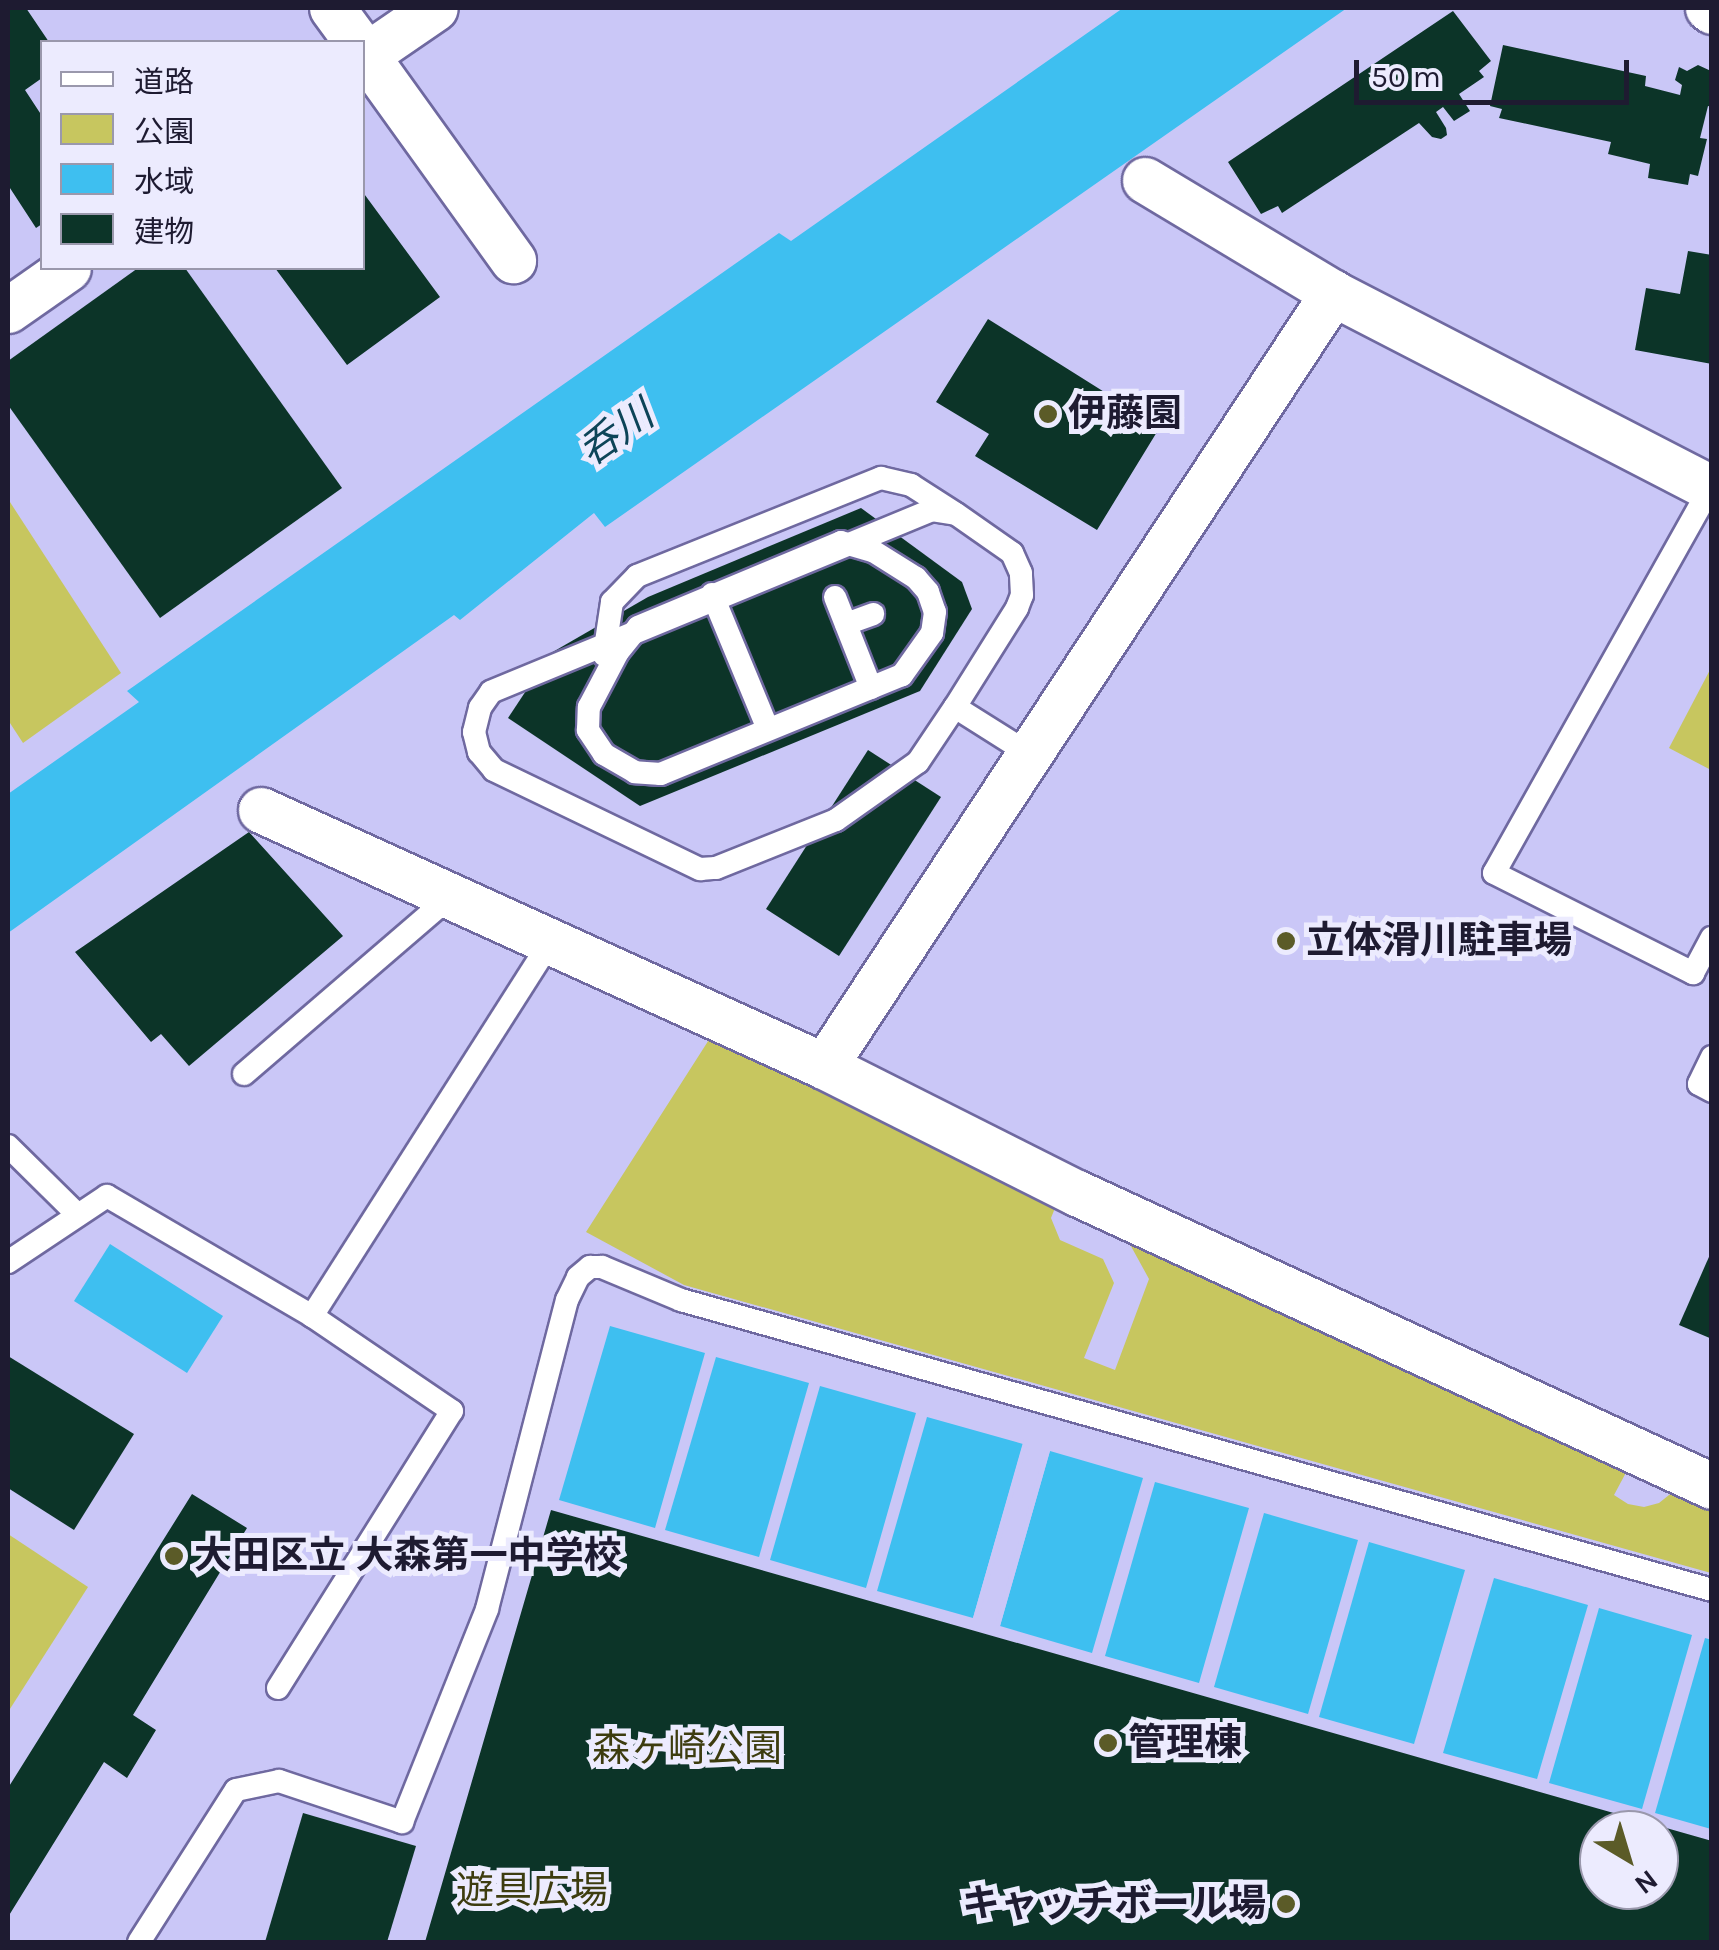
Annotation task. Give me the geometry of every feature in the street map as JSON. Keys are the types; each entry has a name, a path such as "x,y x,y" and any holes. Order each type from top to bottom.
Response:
{"street":[{"path":"332,8 354,40"},
{"path":"365,50 436,8"},
{"path":"365,56 512,260"},
{"path":"1145,180 1333,293 1710,490"},
{"path":"8,310 65,270"},
{"path":"824,1066 1333,293"},
{"path":"261,810 824,1066 1077,1193 1712,1486"}],"lane":[{"path":"598,689 612,602 637,576 881,478 911,485 956,514 1012,553 1021,573 1022,594 956,707 918,762 836,820 716,868 700,869 494,770 479,752 474,732 480,708 492,692 932,510 956,514"},
{"path":"1710,490 1494,873 1702,978 1712,938"},
{"path":"841,542 872,551 916,578 928,592 936,612 932,633 902,675 661,774 635,772 604,754 588,730 589,707 598,689 638,627 841,542"},
{"path":"712,594 768,729"},
{"path":"835,597 871,688"},
{"path":"846,624 873,614"},
{"path":"956,707 1028,752"},
{"path":"244,1074 450,897"},
{"path":"312,1316 550,942"},
{"path":"1712,1057 1700,1084 1712,1092"},
{"path":"8,1146 78,1216"},
{"path":"8,1262 107,1196 312,1316 452,1411 278,1688"},
{"path":"140,1942 236,1790 278,1781 402,1822 487,1609 567,1300 578,1277 590,1268 602,1266 700,1305 1712,1590"}],"green space":[{"path":"8,499 121,673 23,743 8,720"},
{"path":"1711,668 1711,770 1669,748"},
{"path":"712,1035 1059,1198 1051,1218 1060,1240 1103,1259 1114,1283 1084,1358 1115,1370 1149,1279 1121,1228 1629,1467 1614,1495 1628,1504 1644,1507 1659,1503 1684,1483 1711,1495 1711,1573 684,1285 586,1232"},
{"path":"8,1534 88,1587 8,1712"}],"water":[{"name":"呑川","path":"1123,8 1347,8 605,527 594,513 460,620 454,615 8,933 8,794 139,702 127,691 779,233 791,241"},
{"path":"110,1244 223,1316 187,1373 74,1301"},
{"path":"610,1326 705,1353 655,1528 559,1500"},
{"path":"716,1357 809,1383 759,1557 665,1530"},
{"path":"820,1386 916,1413 866,1588 770,1560"},
{"path":"927,1417 1023,1444 973,1618 877,1591"},
{"path":"1050,1451 1143,1478 1092,1653 1000,1626"},
{"path":"1155,1482 1249,1508 1199,1683 1105,1656"},
{"path":"1264,1513 1358,1540 1308,1714 1214,1687"},
{"path":"1369,1542 1465,1570 1414,1744 1319,1717"},
{"path":"1494,1578 1588,1605 1537,1779 1443,1753"},
{"path":"1599,1608 1692,1635 1642,1809 1549,1783"},
{"path":"1705,1638 1712,1640 1711,1829 1679,1820 1679,1810 1656,1810"}],"pier":[{"path":"1024,1439 1027,1445 978,1620 973,1618"},
{"path":"1051,1447 1000,1626 995,1625 1045,1450"}],"building":[{"path":"8,8 26,8 48,40 40,40 40,79 25,90 40,113 40,225 36,228 8,185"},
{"path":"1453,11 1491,61 1479,71 1484,77 1459,94 1470,111 1454,121 1443,107 1436,112 1446,128 1447,135 1441,139 1432,137 1419,123 1282,213 1278,206 1261,214 1228,162"},
{"path":"1503,45 1646,76 1645,86 1680,95 1682,85 1675,80 1679,67 1687,71 1698,65 1711,71 1712,107 1708,106 1700,138 1707,139 1698,176 1690,174 1688,185 1648,178 1650,164 1608,154 1611,142 1499,118 1502,109 1490,106"},
{"path":"365,195 440,297 347,365 276,270 365,270"},
{"path":"1688,251 1712,255 1712,364 1635,350 1646,288 1680,294"},
{"path":"135,270 186,270 342,488 160,618 8,405 8,361"},
{"name":"伊藤園","path":"988,319 1160,427 1097,530 975,456 989,434 936,402"},
{"path":"861,508 962,582 972,609 920,691 640,806 508,718 551,653 648,597"},
{"path":"868,750 941,797 839,956 766,909"},
{"path":"249,832 343,936 189,1066 161,1034 151,1042 75,952"},
{"path":"1712,1250 1712,1339 1679,1325"},
{"path":"8,1356 134,1434 74,1530 8,1488"},
{"path":"192,1494 247,1528 133,1715 156,1730 127,1778 104,1762 8,1917 8,1788"},
{"name":"森ヶ崎公園","path":"551,1510 1603,1810 1579,1810 1579,1910 1679,1910 1679,1832 1712,1841 1712,1942 425,1942"},
{"path":"303,1813 416,1846 387,1942 265,1942"}],"place":[{"name":"伊藤園","path":"1048,414"},
{"name":"立体滑川駐車場","path":"1286,941"},
{"name":"大田区立 大森第一中学校","path":"174,1556"},
{"name":"管理棟","path":"1108,1743"},
{"name":"キャッチボール場","path":"1286,1904"}],"park label":[{"name":"遊具広場","path":"532,1891"}]}
